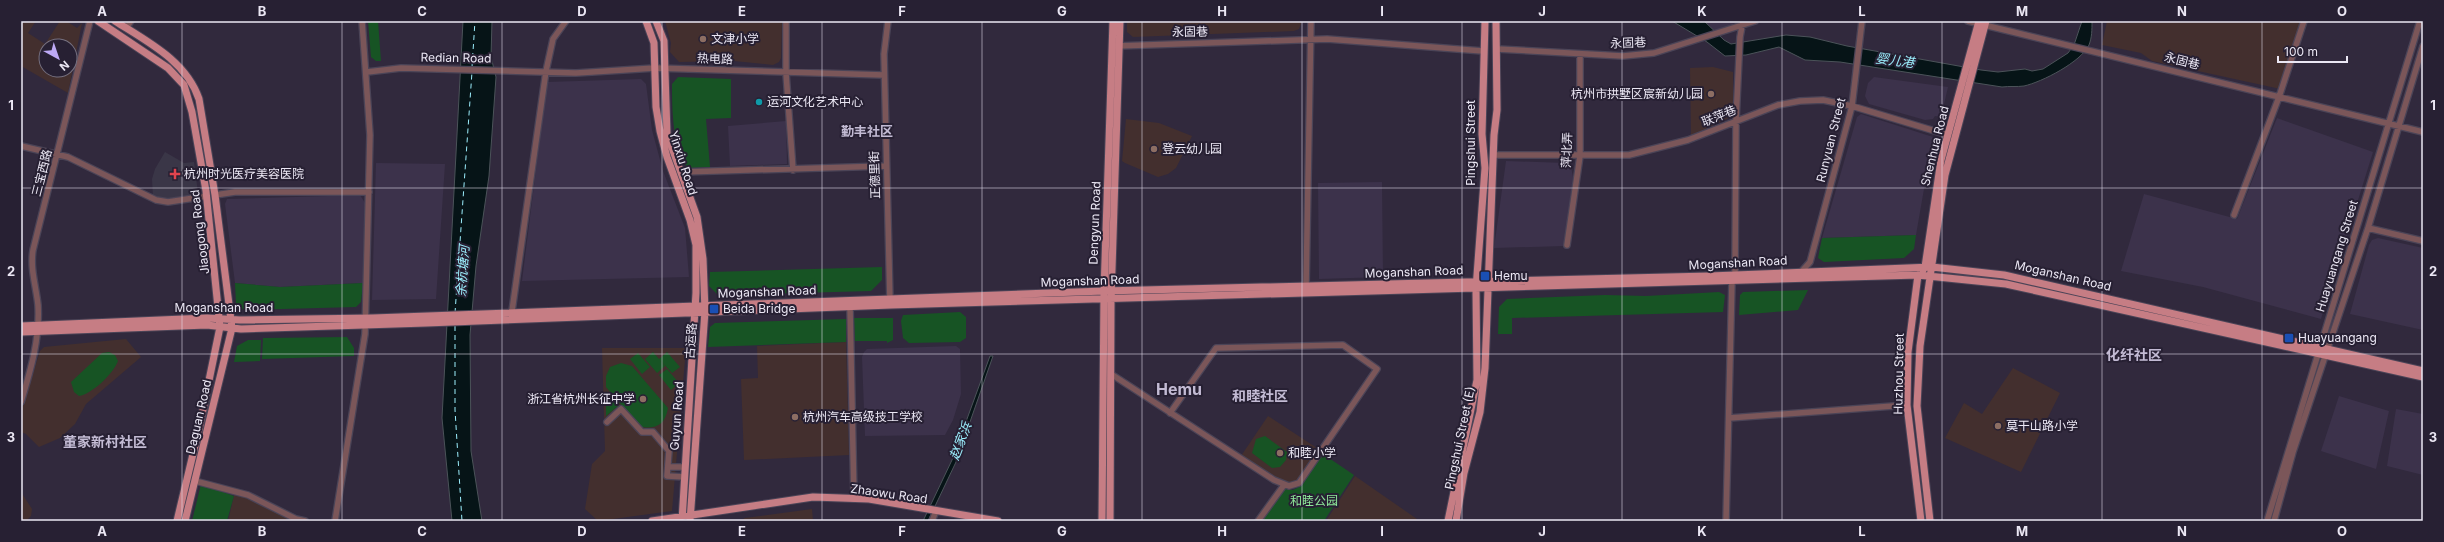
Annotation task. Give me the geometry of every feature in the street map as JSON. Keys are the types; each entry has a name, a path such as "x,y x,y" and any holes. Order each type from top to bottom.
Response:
{"main road":[{"name":"Jiaogong Road","path":"98,21 168,68 184,86 192,112 207,196 220,318"},
{"name":"Jiaogong Road","path":"115,21 172,59 194,85 199,99 216,195 230,319"},
{"name":"Yinxiu Road","path":"646,21 654,42 656,107 660,131 667,158 690,220 696,245 695,309"},
{"name":"Yinxiu Road","path":"656,21 664,41 667,134 673,155 682,172 701,235 705,308"},
{"name":"Dengyun Road","path":"1102,521 1113,21"},
{"name":"Dengyun Road","path":"1110,521 1110,374 1108,296 1120,21"},
{"name":"Pingshui Street","path":"1476,289 1485,168 1482,134 1483,51 1485,21"},
{"name":"Pingshui Street","path":"1487,288 1496,110 1496,21"},
{"name":"Shenhua Road","path":"1928,267 1945,175 1982,22"},
{"name":"Shenhua Road","path":"1931,276 1928,267 1936,185 1948,135 1966,86"},
{"name":"Moganshan Road","path":"21,326 38,328 207,325 232,328 491,316 890,302 1476,289 1734,277 1817,270 1928,267 2004,274 2423,371"},
{"path":"1918,275 1928,267"},
{"name":"Moganshan Road","path":"1108,296 1477,280 1918,275 2006,284 2321,356 2423,377"},
{"name":"Huzhou Street","path":"1918,275 1908,352 1907,405 1921,521"},
{"name":"Huzhou Street","path":"1930,521 1918,412 1917,376 1931,276"},
{"name":"Pingshui Street (E)","path":"1456,521 1464,473 1480,412 1485,368 1487,288"},
{"name":"Pingshui Street (E)","path":"1448,521 1477,380 1476,289"},
{"name":"Moganshan Road","path":"705,308 850,307 890,302"},
{"name":"古运路","path":"690,518 705,308"},
{"name":"Moganshan Road","path":"491,316 512,312 695,309"},
{"name":"Guyun Road","path":"683,519 695,309"},
{"name":"Moganshan Road","path":"21,332 38,328 220,318 365,321"},
{"name":"Daguan Road","path":"177,521 199,429 220,327 220,318"},
{"name":"Daguan Road","path":"185,521 232,328 230,319"},
{"name":"Zhaowu Road","path":"652,521 690,518 813,497 854,499 998,521"}],"street":[{"name":"三宝西路","path":"21,402 34,359 38,328 38,304 32,261 90,21"},
{"path":"126,28 131,21"},
{"path":"335,521 365,321 370,166 367,72 362,21"},
{"path":"512,312 546,71 553,39 566,21"},
{"path":"786,21 786,73 793,170"},
{"name":"正德里街","path":"888,21 884,54 884,75 890,302"},
{"path":"1306,287 1311,21"},
{"name":"永固巷","path":"1497,49 1624,56 1654,53 1712,36 1755,21"},
{"name":"Runyuan Street","path":"1802,271 1810,262 1852,106 1862,21"},
{"name":"永固巷","path":"1968,21 1982,22 2423,132"},
{"path":"2234,215 2279,97 2304,21"},
{"name":"Huayuangang Street","path":"2274,521 2323,347 2420,21"},
{"path":"1726,521 1728,418 1734,277 1736,120 1740,37 1743,24"},
{"name":"永固巷","path":"1112,46 1310,38 1483,51"},
{"name":"Huayuangang Street","path":"2323,347 2368,228 2423,46"},
{"name":"萍北弄","path":"1567,245 1580,156 1580,54"},
{"name":"Redian Road","path":"367,72 401,68 546,71"},
{"name":"热电路","path":"546,71 576,73 664,68 884,75"},
{"name":"联萍巷","path":"1493,155 1629,155 1657,150 1688,140 1736,120 1778,105 1800,101 1823,100 1852,106 1948,135"},
{"path":"21,146 68,157 156,200 168,202 207,196"},
{"path":"682,172 793,170 886,166"},
{"path":"216,195 235,192 369,192"},
{"path":"2368,228 2423,241"},
{"path":"1810,262 1817,270"},
{"path":"850,307 854,499"},
{"path":"1110,374 1170,413 1284,485 1294,486 1299,483 1377,369 1343,345 1216,348 1170,413"},
{"name":"Huayuangang Street","path":"2267,521 2321,356"},
{"path":"1728,418 1907,405"},
{"path":"607,422 621,409 642,432 653,432 669,451 667,476 685,477"},
{"path":"668,467 685,468"},
{"path":"199,482 248,495 296,519 305,521"},
{"path":"1258,521 1284,485"},
{"path":"932,521 935,511"}],"shaded area":[{"path":"21,21 36,21 28,33 38,39 38,76 21,66"},
{"path":"60,21 66,21 77,28 82,23 78,43 78,38 49,38"},
{"name":"文津小学","path":"665,21 782,21 781,58 779,62 773,65 734,61 679,62 670,52 671,43"},
{"path":"1127,21 1302,21 1299,29 1294,31 1133,37 1127,32"},
{"path":"1694,21 1735,21 1732,25 1709,32"},
{"path":"2107,21 2307,21 2285,90 2152,61 2141,53 2102,45"},
{"name":"杭州市拱墅区宸新幼儿园","path":"1713,67 1733,72 1733,116 1691,136 1690,68"},
{"path":"1874,77 1948,87 1941,117 1935,116 1933,119 1925,120 1869,104 1865,96 1868,83"},
{"path":"42,78 71,78 68,93"},
{"path":"641,79 646,84 652,130 663,171 685,228 689,277 522,281 547,82"},
{"path":"1861,114 1933,137 1916,235 1822,238 1857,117"},
{"path":"2277,118 2373,152 2321,319 2203,287 2121,271 2144,194 2237,219"},
{"name":"登云幼儿园","path":"1126,119 1159,123 1192,136 1176,168 1168,174 1158,177 1122,161"},
{"path":"786,121 787,164 730,166 728,126"},
{"name":"杭州时光医疗美容医院","path":"165,152 184,163 194,162 198,193 166,199 153,197 152,179 155,169"},
{"path":"1506,161 1566,163 1571,167 1573,177 1564,246 1494,248"},
{"path":"376,163 445,164 436,299 372,300"},
{"path":"1382,182 1383,277 1319,279 1318,183"},
{"path":"360,195 365,203 363,283 280,287 235,283 225,204 227,199"},
{"path":"2378,238 2423,248 2423,330 2350,314 2369,245 2372,240"},
{"path":"126,339 141,357 86,404 75,424 60,438 39,447 26,434 21,432 21,412 40,351 44,347"},
{"name":"杭州汽车高级技工学校","path":"846,342 849,455 744,460 741,379 758,378 757,346"},
{"path":"956,346 960,349 961,394 953,420 945,435 865,436 862,357 867,349"},
{"name":"浙江省杭州长征中学","path":"602,348 686,348 672,511 598,521 585,509 592,464 605,451"},
{"name":"莫干山路小学","path":"2013,368 2060,393 2021,472 1945,438 1964,403 1982,414"},
{"path":"2339,396 2389,411 2376,469 2321,451"},
{"path":"2396,409 2423,414 2423,475 2387,466"},
{"name":"和睦小学","path":"1268,416 1320,450 1297,483 1291,484 1280,481 1241,456"},
{"path":"1355,476 1417,519 1416,521 1326,521"},
{"path":"235,491 308,521 228,521"},
{"path":"21,492 32,509 31,516 26,521 21,521"},
{"path":"812,509 813,521 740,521 745,518"}],"green space":[{"path":"368,21 378,21 381,61 376,61 371,57"},
{"path":"678,77 731,79 731,118 706,119 710,167 689,168 683,161 679,152 674,129 672,93 672,84"},
{"path":"1916,235 1914,249 1904,258 1824,262 1818,258 1822,238"},
{"path":"882,267 882,280 871,291 727,295 717,294 709,286 710,272"},
{"path":"235,283 280,287 363,283 361,302 356,307 244,310 236,304"},
{"path":"1808,290 1798,310 1739,315 1740,295 1743,292"},
{"path":"1719,292 1725,295 1723,312 1512,318 1512,334 1498,334 1499,307 1507,299 1605,295 1646,296"},
{"path":"960,312 966,317 966,338 960,342 909,343 903,338 901,321 903,315"},
{"path":"854,318 893,318 893,340 887,343 887,341 855,341"},
{"path":"846,319 846,342 708,347 710,327 715,323"},
{"path":"347,337 354,348 354,356 262,359 263,338"},
{"path":"248,340 261,340 260,361 234,362 237,346"},
{"path":"109,352 115,355 118,361 112,372 102,383 90,392 79,396 74,392 71,382 102,353"},
{"path":"653,352 665,366 657,373 645,359"},
{"path":"667,352 680,367 672,373 659,359"},
{"path":"638,353 650,367 642,374 630,359"},
{"path":"621,363 632,366 668,408 665,418 659,425 640,427 606,387 606,376 610,367"},
{"path":"667,369 679,383 671,390 659,375"},
{"path":"606,391 618,406 606,416"},
{"path":"1265,436 1287,452 1286,460 1280,467 1272,468 1252,453 1256,439"},
{"name":"和睦公园","path":"1323,454 1354,475 1324,521 1262,521 1285,489 1293,490 1301,486"},
{"path":"201,484 234,496 227,521 192,521"}],"water":[{"name":"余杭塘河","path":"463,21 492,21 491,57 496,77 489,176 476,266 470,335 471,451 482,521 452,521 442,418"},
{"name":"婴儿港","path":"1672,21 1704,21 1724,40 1731,44 1786,35 1810,37 1847,46 1998,72 2025,69 2032,71 2043,69 2068,53 2074,45 2082,21 2092,21 2092,24 2089,45 2078,58 2070,64 2050,76 2032,84 2002,87 1840,62 1805,60 1779,47 1746,55 1725,56 1707,42"},
{"name":"赵家浜","path":"990,356 993,356 956,462 928,521 923,521 952,460"}],"ferry route":[{"path":"472,67 475,21"},
{"path":"455,313 472,72"},
{"path":"455,326 455,410 462,521"}],"place":[{"name":"文津小学","path":"703,39"},
{"name":"杭州市拱墅区宸新幼儿园","path":"1711,94"},
{"name":"运河文化艺术中心","path":"759,102"},
{"name":"登云幼儿园","path":"1154,149"},
{"name":"杭州时光医疗美容医院","path":"175,174"},
{"name":"Hemu","path":"1485,276"},
{"name":"Beida Bridge","path":"714,309"},
{"name":"Huayuangang","path":"2289,338"},
{"name":"浙江省杭州长征中学","path":"643,399"},
{"name":"杭州汽车高级技工学校","path":"795,417"},
{"name":"莫干山路小学","path":"1998,426"},
{"name":"和睦小学","path":"1280,453"}],"district":[{"name":"勤丰社区","path":"867,131"},
{"name":"化纤社区","path":"2134,355"},
{"name":"Hemu","path":"1179,389"},
{"name":"和睦社区","path":"1260,396"},
{"name":"董家新村社区","path":"105,442"}]}
